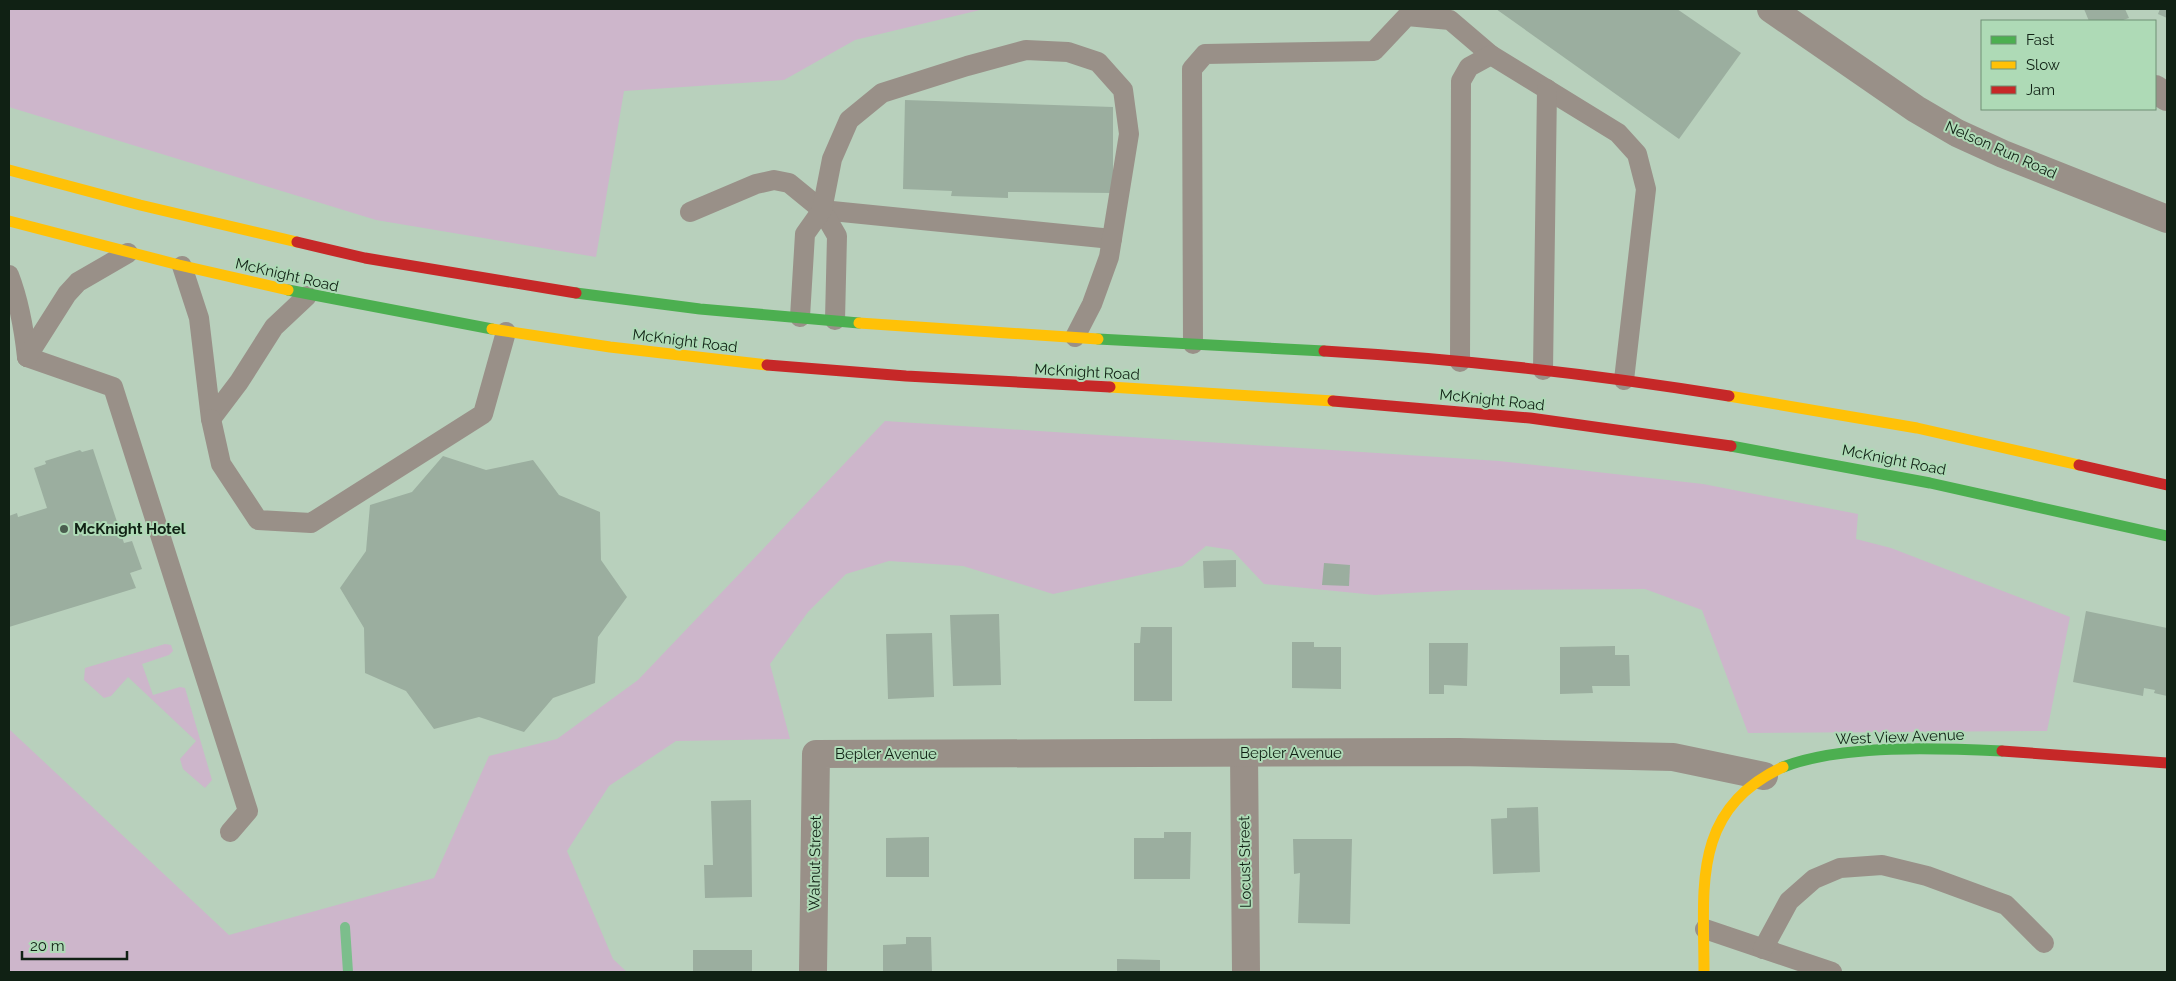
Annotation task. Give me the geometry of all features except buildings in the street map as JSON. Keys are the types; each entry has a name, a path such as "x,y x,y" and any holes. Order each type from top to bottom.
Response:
{"main road":[{"path":"9,170 140,205 375,260 590,295 700,309 929,329 1193,344 1460,362 1543,370 1783,404 1917,428 2167,485"},
{"name":"McKnight Road","path":"9,221 128,253 307,296 506,332 694,358 819,370 936,379 1400,406 1558,422 1720,444 1907,476 2167,536"},
{"name":"West View Avenue","path":"1704,972 1706,880 1713,840 1721,820 1732,804 1764,776 1806,759 1833,755 1916,749 2025,752 2167,763"}],"street":[{"name":"Nelson Run Road","path":"1771,9 1916,109 1957,133 2003,154 2167,219"},
{"path":"2156,90 2167,97"},
{"name":"Bepler Avenue","path":"816,754 1459,752 1673,757 1764,776"},
{"name":"Locust Street","path":"1244,753 1246,972"},
{"name":"Walnut Street","path":"813,972 816,754"}],"lane":[{"path":"1193,344 1192,69 1205,54 1374,51 1407,16 1450,20 1491,55 1618,133 1637,154 1646,188 1624,380"},
{"path":"800,317 805,234 822,210 832,159 850,120 882,93 1026,50 1068,52 1098,62 1123,90 1129,134 1109,257 1092,304 1075,337"},
{"path":"1460,362 1461,81 1469,67 1491,55"},
{"path":"1543,370 1547,90"},
{"path":"690,212 756,184 774,180 789,183 822,210 837,236 835,320"},
{"path":"822,210 1112,239"},
{"path":"27,357 62,301 78,282 128,253"},
{"path":"182,266 199,318 210,419 220,464 258,520 311,523 483,414 506,332"},
{"path":"9,275 25,335 27,357"},
{"path":"210,419 239,382 274,328 307,296"},
{"path":"27,357 113,387 248,810 230,832"},
{"path":"1763,949 1789,901 1814,879 1840,868 1882,865 1927,876 2006,905 2044,943"},
{"path":"1705,929 1825,971"}],"shaded area":[{"path":"9,9 984,9 855,40 784,80 624,91 596,257 376,220 9,107"},
{"path":"885,421 1499,461 1703,484 1858,514 1856,539 1891,548 2070,617 2047,731 1748,733 1702,610 1645,589 1460,590 1375,595 1264,584 1232,550 1206,546 1182,566 1053,594 963,566 889,561 846,574 808,612 770,664 790,739 676,741 609,786 567,851 613,959 627,972 9,972 9,729 229,935 434,878 489,756 557,739 638,680"},
{"path":"165,644 171,645 173,651 169,655 142,664 153,695 180,687 185,688 212,780 205,788 183,769 180,759 196,741 128,677 111,696 104,698 84,680 85,668"}],"waterway":[{"path":"345,927 348,972"}],"traffic: fast":[{"path":"288,290 492,329"},
{"path":"576,293 700,309 859,323"},
{"path":"1098,339 1324,351"},
{"path":"1731,446 1930,483 2167,536"},
{"path":"1783,767 1834,754 1862,751 1891,749 2002,751"}],"traffic: slow":[{"path":"9,170 140,205 297,242"},
{"path":"9,221 179,265 288,290"},
{"path":"859,323 1098,339"},
{"path":"492,329 610,347 767,365"},
{"path":"1110,387 1333,401"},
{"path":"1729,396 1917,428 2079,465"},
{"path":"1704,972 1703,910 1705,881 1709,854 1718,828 1732,805 1753,785 1783,767"}],"traffic: jam":[{"path":"297,242 365,258 576,293"},
{"path":"1324,351 1527,368 1729,396"},
{"path":"767,365 906,376 1110,387"},
{"path":"1333,401 1530,418 1731,446"},
{"path":"2079,465 2167,485"},
{"path":"2002,751 2167,763"}],"place":[{"name":"McKnight Hotel","path":"64,529"}]}
